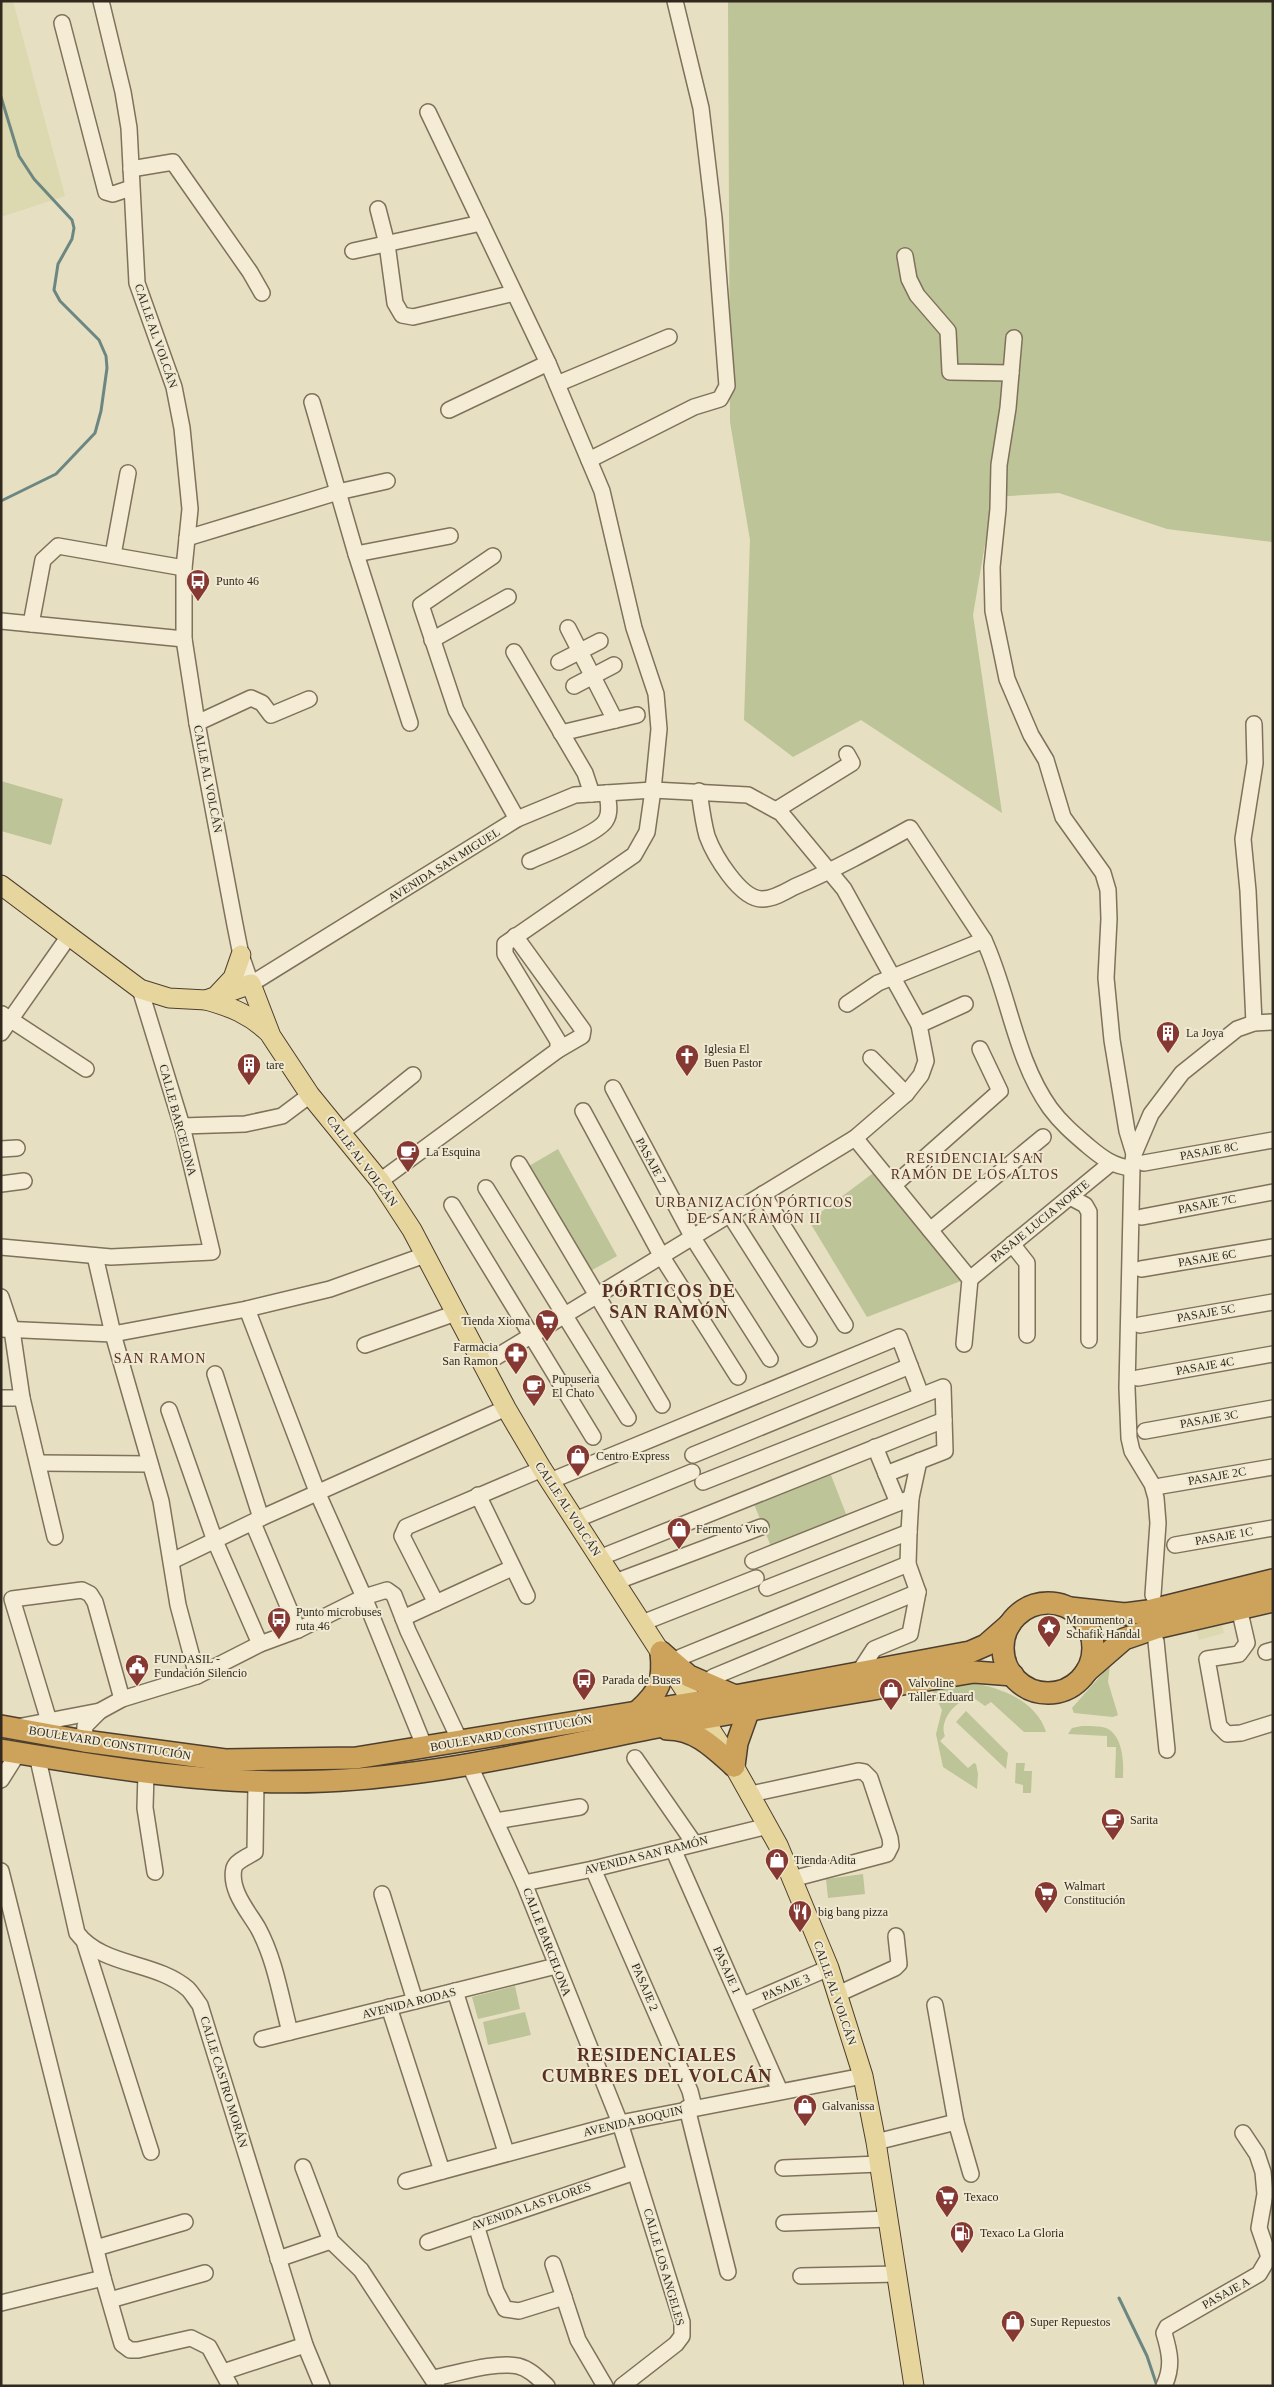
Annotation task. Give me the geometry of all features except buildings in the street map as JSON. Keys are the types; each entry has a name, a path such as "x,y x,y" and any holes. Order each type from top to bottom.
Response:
{"highway":[{"path":"1273,1580 1148,1611 1125,1614 1070,1608 1051,1603 1036,1604 1024,1610 1010,1624 1004,1639 1005,1660 1012,1674 1026,1687 1048,1692 1070,1687 1124,1639 1156,1628 1239,1608 1273,1602"},
{"path":"1070,1608 1081,1618 1091,1635 1092,1656 1084,1674"},
{"name":"BOULEVARD CONSTITUCIÓN","path":"742,1704 859,1672 970,1652 986,1645 1010,1624"},
{"path":"671,1654 689,1676 742,1704 734,1766 705,1740 690,1733 641,1720 660,1685 663,1672 671,1654"},
{"name":"BOULEVARD CONSTITUCIÓN","path":"6,1727 84,1741 226,1760 356,1758 460,1741 641,1720 698,1710 974,1672 1012,1674"},
{"name":"BOULEVARD CONSTITUCIÓN","path":"19,1752 146,1773 256,1782 376,1778 469,1764 641,1720"}],"main road":[{"path":"1,885 140,989 168,998 211,998 251,984"},
{"path":"211,998 233,978 241,955"},
{"name":"CALLE AL VOLCÁN","path":"251,984 271,1036 310,1095 380,1181 412,1230 483,1366 546,1475 642,1624 671,1654 698,1710 751,1794 768,1826 792,1878 829,1968 863,2076 898,2274 911,2385"},
{"path":"211,998 246,1014 271,1036"}],"street":[{"name":"CALLE AL VOLCÁN","path":"101,1 123,92 129,128 138,288 174,387 182,428 190,500 184,568 184,639 197,723 241,955 251,984"},
{"path":"589,460 694,408 720,400 727,386 722,299 701,108 675,1"},
{"path":"62,23 106,192 113,194 132,188"},
{"path":"428,112 548,363 602,491 634,628 656,694 659,729 653,790 647,832 634,855 505,944 505,954 558,1041 558,1050"},
{"path":"131,169 174,162 250,272 262,293"},
{"path":"378,210 386,244 395,303 402,315 413,317 514,294"},
{"path":"353,251 481,223"},
{"path":"904,256 909,279 917,295 948,331 950,372 1011,373"},
{"path":"557,384 669,337"},
{"path":"1014,338 1008,408 999,465 998,509 992,567 993,611 1007,680 1031,735 1046,760 1063,817 1103,873 1108,890 1109,942 1106,978 1112,1040 1123,1112 1137,1162"},
{"path":"448,410 548,363"},
{"path":"312,402 356,554 410,723"},
{"path":"113,555 128,473"},
{"path":"187,538 338,492 387,480"},
{"path":"356,554 450,536"},
{"path":"31,624 43,560 58,546 184,568"},
{"path":"492,556 421,605 456,710 517,819"},
{"path":"432,640 508,597"},
{"path":"1,622 184,639"},
{"path":"568,628 615,720"},
{"path":"559,662 600,641"},
{"path":"514,652 585,773 592,794"},
{"path":"574,686 614,665"},
{"path":"197,723 251,698 262,703 271,715 309,700"},
{"path":"561,733 637,715"},
{"path":"1254,724 1255,763 1243,839 1248,891 1254,1023"},
{"path":"776,810 852,763 847,754"},
{"name":"AVENIDA SAN MIGUEL","path":"251,984 517,819 575,794 653,790 748,795 781,813 844,889 919,1025 926,1061 921,1075 906,1094 855,1138 483,1366"},
{"path":"699,791 707,836 713,849 730,876 748,896 763,899 776,896 830,872 910,828 984,940 1018,1038 1044,1098 1065,1126 1111,1163 1137,1162"},
{"path":"530,861 597,830 606,821 609,812 607,793"},
{"path":"69,936 4,1022 86,1069"},
{"path":"380,1181 558,1050 582,1036 583,1030 515,936"},
{"path":"846,1004 893,977 984,940"},
{"name":"CALLE BARCELONA","path":"95,1256 212,1252 182,1126 140,989"},
{"path":"919,1025 965,1004"},
{"path":"1152,1595 1158,1523 1156,1498 1152,1484 1132,1451 1129,1438 1127,1388 1137,1162 1151,1114 1182,1073 1237,1029 1254,1023 1273,1022"},
{"path":"894,1184 1000,1091 980,1049"},
{"path":"871,1058 906,1094"},
{"path":"340,1134 414,1075"},
{"name":"PASAJE 7","path":"613,1088 693,1238 770,1359"},
{"path":"182,1126 245,1124 282,1116 310,1095"},
{"path":"583,1111 662,1257 738,1377"},
{"path":"930,1230 1043,1137"},
{"path":"855,1138 970,1278 964,1344"},
{"name":"PASAJE 8C","path":"1137,1162 1273,1140"},
{"path":"1,1149 17,1148"},
{"name":"PASAJE LUCIA NORTE","path":"970,1278 1111,1163"},
{"path":"519,1164 662,1405"},
{"path":"1,1184 24,1181"},
{"path":"486,1188 628,1418"},
{"name":"PASAJE 7C","path":"1142,1216 1273,1192"},
{"path":"763,1194 845,1325"},
{"path":"1070,1197 1085,1206 1089,1212 1089,1340"},
{"path":"452,1205 594,1437"},
{"path":"730,1215 809,1339"},
{"path":"1012,1244 1027,1264 1028,1335"},
{"path":"1,1247 95,1256 113,1334 161,1501 178,1605 197,1676"},
{"name":"PASAJE 6C","path":"1141,1269 1273,1247"},
{"path":"7,1330 113,1334 247,1309 330,1289 425,1255"},
{"path":"1,1297 22,1398 55,1538"},
{"name":"PASAJE 5C","path":"1140,1325 1273,1302"},
{"path":"247,1309 318,1494 364,1597 425,1748"},
{"path":"365,1345 456,1313"},
{"path":"436,1603 402,1536 403,1530 478,1495 546,1475 898,1337 921,1395"},
{"name":"PASAJE 4C","path":"1138,1378 1273,1354"},
{"path":"693,1455 910,1366"},
{"path":"215,1374 257,1521 298,1630"},
{"path":"704,1482 942,1386 945,1451 886,1474"},
{"path":"1,1398 22,1398"},
{"path":"172,1561 506,1408"},
{"name":"PASAJE 3C","path":"1145,1431 1273,1408"},
{"path":"169,1410 215,1541 260,1644"},
{"path":"599,1558 944,1420"},
{"path":"859,1672 874,1649 910,1634 918,1592 908,1564 909,1532 904,1501 886,1474 875,1448"},
{"path":"753,1561 904,1501 919,1461"},
{"path":"39,1464 150,1464"},
{"name":"PASAJE 2C","path":"1161,1486 1273,1467"},
{"path":"575,1520 692,1472"},
{"path":"478,1495 527,1596"},
{"path":"615,1582 760,1527"},
{"name":"PASAJE 1C","path":"1175,1545 1273,1528"},
{"path":"642,1624 909,1532"},
{"path":"671,1654 908,1564"},
{"path":"402,1618 512,1568"},
{"path":"49,1721 12,1599 82,1590 90,1594 95,1602 122,1700"},
{"path":"6,1727 100,1711 122,1700 197,1676 260,1644 298,1630 364,1597 390,1590 460,1741"},
{"path":"712,1677 918,1592"},
{"path":"1239,1608 1247,1643 1239,1654 1207,1659 1219,1726 1227,1734 1241,1733 1273,1723"},
{"path":"1156,1640 1167,1750"},
{"path":"84,1741 85,1726 100,1711"},
{"path":"1,1780 19,1752"},
{"path":"19,1752 77,1932 85,1944 151,2152"},
{"path":"635,1758 694,1843"},
{"name":"CALLE BARCELONA","path":"469,1764 524,1883 620,2123"},
{"path":"751,1794 858,1771 864,1772 870,1778 890,1838 891,1846 887,1854 792,1878"},
{"path":"146,1773 145,1808 155,1872"},
{"path":"256,1782 255,1852 236,1864 234,1867 234,1880 242,1902 267,1947 290,2032"},
{"path":"496,1821 580,1807"},
{"name":"AVENIDA SAN RAMÓN","path":"524,1883 593,1869 768,1826"},
{"name":"PASAJE 1","path":"673,1849 780,2091"},
{"name":"PASAJE 2","path":"593,1869 690,2091 691,2108 728,2272"},
{"path":"1,1871 103,2278 122,2344 130,2350 138,2350 191,2338 209,2347 230,2386"},
{"path":"382,1894 415,2001"},
{"path":"838,1994 895,1968 899,1964 896,1936"},
{"name":"CALLE CASTRO MORÁN","path":"85,1944 100,1952 169,1978 188,1989 200,2005 305,2345 322,2386"},
{"name":"AVENIDA RODAS","path":"262,2039 556,1966"},
{"name":"PASAJE 3","path":"743,2006 829,1968"},
{"path":"456,1991 506,2152"},
{"path":"935,2005 956,2122 971,2174"},
{"path":"389,2008 442,2171"},
{"name":"AVENIDA BOQUIN","path":"406,2180 620,2123 863,2076"},
{"path":"876,2142 956,2122"},
{"name":"CALLE LOS ANGELES","path":"620,2123 682,2322 682,2336 676,2344 622,2386"},
{"name":"PASAJE A","path":"1164,2386 1171,2372 1164,2333 1167,2327 1259,2274 1269,2257 1259,2228 1264,2194 1263,2172 1258,2154 1243,2133"},
{"path":"783,2168 879,2164"},
{"path":"303,2167 331,2241 362,2270 435,2382 504,2364 519,2367 533,2373 547,2386"},
{"name":"AVENIDA LAS FLORES","path":"428,2242 635,2172"},
{"path":"784,2222 888,2219"},
{"path":"96,2248 185,2222"},
{"path":"476,2225 496,2291 505,2309 519,2311 564,2297"},
{"path":"278,2259 331,2241"},
{"path":"553,2264 580,2345 606,2386"},
{"path":"110,2300 206,2273"},
{"path":"801,2276 898,2274"},
{"path":"1,2303 103,2278"},
{"path":"223,2372 305,2345"}],"shaded area":[{"path":"1,1 13,1 65,196 1,217"},
{"path":"1222,1624 1224,1633 1199,1640 1196,1631"}],"green space":[{"path":"728,1 1273,1 1273,542 1167,529 1059,493 993,497 973,615 1002,813 861,720 793,757 744,720 750,540 730,422"},
{"path":"1,781 63,799 51,845 1,831"},
{"path":"558,1149 617,1256 587,1273 529,1166"},
{"path":"876,1171 961,1281 867,1317 809,1221"},
{"path":"829,1470 848,1519 772,1549 752,1499"},
{"path":"1110,1665 1108,1682 1118,1715 1113,1717 1074,1713 1072,1708"},
{"path":"971,1683 994,1688 1016,1697 1035,1712 1046,1732 1024,1732 991,1702 985,1706 974,1698 962,1701 956,1705 944,1723 945,1736 940,1741 968,1768 974,1763 976,1764 978,1774 977,1789 943,1767 936,1734 942,1710 932,1690 936,1686"},
{"path":"966,1711 1008,1753 1006,1769 956,1722"},
{"path":"1082,1726 1106,1728 1116,1737 1123,1757 1123,1778 1115,1778 1116,1747 1107,1747 1107,1736 1068,1734 1072,1728"},
{"path":"1016,1763 1025,1763 1024,1771 1032,1771 1031,1793 1023,1793 1023,1785 1015,1783"},
{"path":"863,1874 865,1894 828,1898 826,1879"},
{"path":"515,1986 520,2009 478,2019 472,1997"},
{"path":"525,2012 531,2035 488,2045 483,2022"}],"waterway":[{"path":"1,97 19,156 34,179 72,220 74,228 72,239 58,264 54,290 60,301 99,340 106,356 107,368 101,411 95,433 56,474 1,501"},
{"path":"1119,2298 1147,2356 1157,2386"}],"place":[{"name":"Punto 46","path":"198,602"},
{"name":"La Joya","path":"1168,1054"},
{"name":"Iglesia El Buen Pastor","path":"687,1077"},
{"name":"tare","path":"249,1086"},
{"name":"La Esquina","path":"408,1173"},
{"name":"Tienda Xioma","path":"547,1342"},
{"name":"Farmacia San Ramon","path":"516,1375"},
{"name":"Pupuseria El Chato","path":"534,1407"},
{"name":"Centro Express","path":"578,1477"},
{"name":"Fermento Vivo","path":"679,1550"},
{"name":"Punto microbuses ruta 46","path":"279,1640"},
{"name":"Monumento a Schafik Handal","path":"1049,1648"},
{"name":"FUNDASIL - Fundación Silencio","path":"137,1687"},
{"name":"Parada de Buses","path":"584,1701"},
{"name":"Valvoline Taller Eduard","path":"891,1711"},
{"name":"Sarita","path":"1113,1841"},
{"name":"Tienda Adita","path":"777,1881"},
{"name":"Walmart Constitución","path":"1046,1914"},
{"name":"big bang pizza","path":"800,1933"},
{"name":"Galvanissa","path":"805,2127"},
{"name":"Texaco","path":"947,2218"},
{"name":"Texaco La Gloria","path":"962,2254"},
{"name":"Super Repuestos","path":"1013,2343"}],"district":[{"name":"RESIDENCIAL SAN RAMÓN DE LOS ALTOS","path":"975,1166"},
{"name":"URBANIZACIÓN PÓRTICOS DE SAN RAMÓN II","path":"754,1210"},
{"name":"PÓRTICOS DE SAN RAMÓN","path":"669,1301"},
{"name":"SAN RAMON","path":"160,1358"},
{"name":"RESIDENCIALES CUMBRES DEL VOLCÁN","path":"657,2065"}]}
